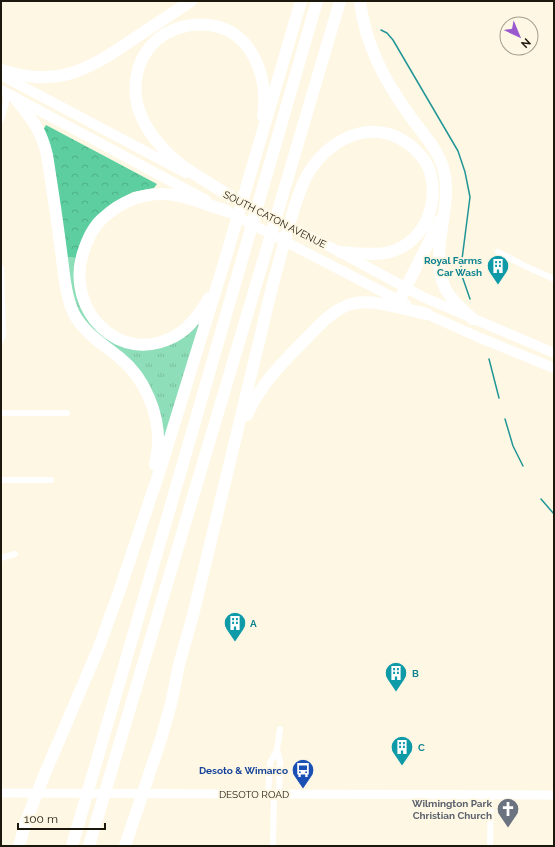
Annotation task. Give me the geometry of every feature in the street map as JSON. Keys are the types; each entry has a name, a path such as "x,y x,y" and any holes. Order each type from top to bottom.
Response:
{"highway":[{"path":"1,70 36,78 54,77 74,73 107,57 191,1"},
{"path":"19,846 43,778 99,647 160,470 225,260 301,1"},
{"path":"72,846 317,1"},
{"path":"89,846 259,278 340,1"},
{"path":"360,1 366,34 380,68 395,94 439,158 444,170 446,184 445,208 439,252 441,277 450,297 473,319"},
{"path":"231,196 172,157 160,146 144,121 136,101 135,88 141,61 148,48 169,32 187,25 199,24 215,26 228,31 241,39 251,50 258,63 262,78 264,111 258,149"},
{"path":"7,94 32,119 43,140 47,155 66,282 74,313 90,336 122,359 132,370 141,382 154,410 158,447 154,468 119,592"},
{"path":"125,846 148,779 171,704 179,665 193,615 229,469 271,290 295,205 304,180 320,157 336,144 353,134 364,132 389,134 408,143 420,154 430,172 433,196 431,209 424,224 407,244 390,252 374,254 340,252"},
{"path":"225,260 211,294 196,318 175,336 165,341 150,344 124,342 113,337 102,328 94,320 87,309 80,285 79,272 81,258 90,234 104,217 122,203 134,198 151,194 164,194 178,196 227,211"},
{"path":"399,301 445,208"},
{"path":"229,469 244,421 258,392 280,365 329,316 347,306 365,302 382,304 427,314"}],"main road":[{"name":"SOUTH CATON AVENUE","path":"1,75 103,130 340,252 441,306 554,353"},
{"name":"SOUTH CATON AVENUE","path":"7,94 399,301 480,338 554,368"}],"street":[{"path":"1,119 7,94"},
{"path":"498,252 554,279"},
{"path":"1,268 3,334 1,340"},
{"path":"1,413 66,413"},
{"path":"1,480 51,480"},
{"path":"1,558 15,554"},
{"path":"274,846 274,794 270,763 277,750 280,729"},
{"path":"274,794 280,761 277,750"},
{"name":"DESOTO ROAD","path":"1,793 554,795"},
{"path":"490,846 491,795"}],"green space":[{"path":"46,125 157,184 154,188 133,192 114,202 98,215 77,258 66,257 43,130"},
{"path":"66,257 77,258 81,308 89,321 98,330 155,348 167,346 178,341 197,324 201,323 163,443 154,399 100,340 79,314 73,300"}],"waterway":[{"path":"381,30 387,33 393,40 458,151 465,172 470,197 461,273 470,299"},
{"path":"489,359 499,398"},
{"path":"505,419 513,446 523,466"},
{"path":"541,499 554,514"}],"place":[{"name":"Royal Farms Car Wash","path":"498,286"},
{"name":"A","path":"235,642"},
{"name":"B","path":"396,692"},
{"name":"C","path":"402,766"},
{"name":"Desoto & Wimarco","path":"303,790"},
{"name":"Wilmington Park Christian Church","path":"508,828"}]}
